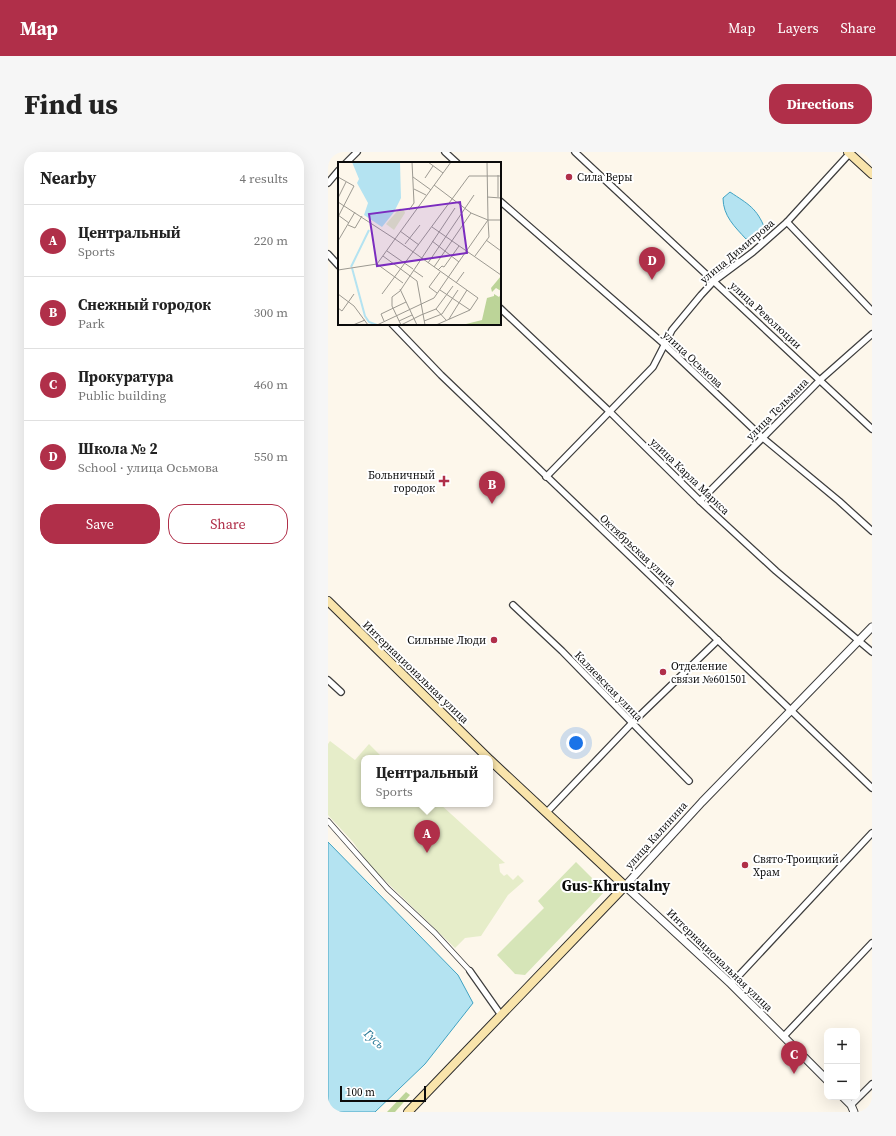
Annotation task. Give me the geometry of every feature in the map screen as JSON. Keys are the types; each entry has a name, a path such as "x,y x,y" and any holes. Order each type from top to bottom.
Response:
{"main road":[{"path":"850,152 872,174"},
{"name":"Интернациональная улица","path":"328,602 485,755"},
{"name":"Интернациональная улица","path":"493,763 625,886"},
{"name":"улица Калинина","path":"408,1112 625,886"}],"street":[{"path":"347,162 357,152"},
{"path":"445,152 456,162"},
{"name":"улица Революции","path":"575,152 872,429"},
{"name":"улица Димитрова","path":"546,477 653,367 664,344 688,310 714,281 753,252 787,222 850,152"},
{"path":"328,183 338,171"},
{"name":"улица Осьмова","path":"501,203 664,344 763,438 839,501 872,531"},
{"path":"787,222 872,310"},
{"path":"328,254 338,265"},
{"name":"улица Карла Маркса","path":"501,309 610,412 700,501 776,570 872,652"},
{"name":"Октябрьская улица","path":"393,325 441,375 546,477 792,709 872,788"},
{"name":"улица Тельмана","path":"700,501 820,380 872,334"},
{"name":"Каляевская улица","path":"513,605 562,651 689,781"},
{"name":"улица Калинина","path":"625,886 702,802 872,627"},
{"path":"547,812 632,724 718,640"},
{"path":"328,680 342,692"},
{"path":"328,821 388,889 434,933 470,971 501,1015"},
{"path":"731,984 872,833"},
{"name":"Интернациональная улица","path":"625,886 731,984 824,1077"},
{"path":"784,1036 872,943"},
{"path":"846,1100 853,1108 872,1084"}],"green space":[{"path":"330,741 355,760 369,744 380,755 361,755 361,807 443,807 505,863 499,864 500,872 504,876 507,874 513,880 518,875 524,881 508,895 481,936 465,938 455,948 369,865 353,842 328,815 328,744"},
{"path":"576,862 605,891 525,975 515,974 497,955 544,908 538,901"},
{"path":"406,1092 410,1095 395,1112 387,1112"}],"water":[{"path":"730,192 751,207 759,216 765,229 755,237 746,239 727,216 723,198"},
{"name":"Гусь","path":"328,842 458,975 473,1003 425,1064 375,1112 328,1112"}],"place":[{"name":"Сила Веры","path":"569,177"},
{"name":"Школа № 2","path":"652,280"},
{"name":"Больничный городок","path":"444,481"},
{"name":"Снежный городок","path":"492,504"},
{"name":"Сильные Люди","path":"494,640"},
{"name":"Отделение связи №601501","path":"663,672"},
{"name":"Центральный","path":"427,853"},
{"name":"Свято-Троицкий Храм","path":"745,865"},
{"name":"Прокуратура","path":"794,1074"}],"district":[{"name":"Gus-Khrustalny","path":"616,886"}]}
